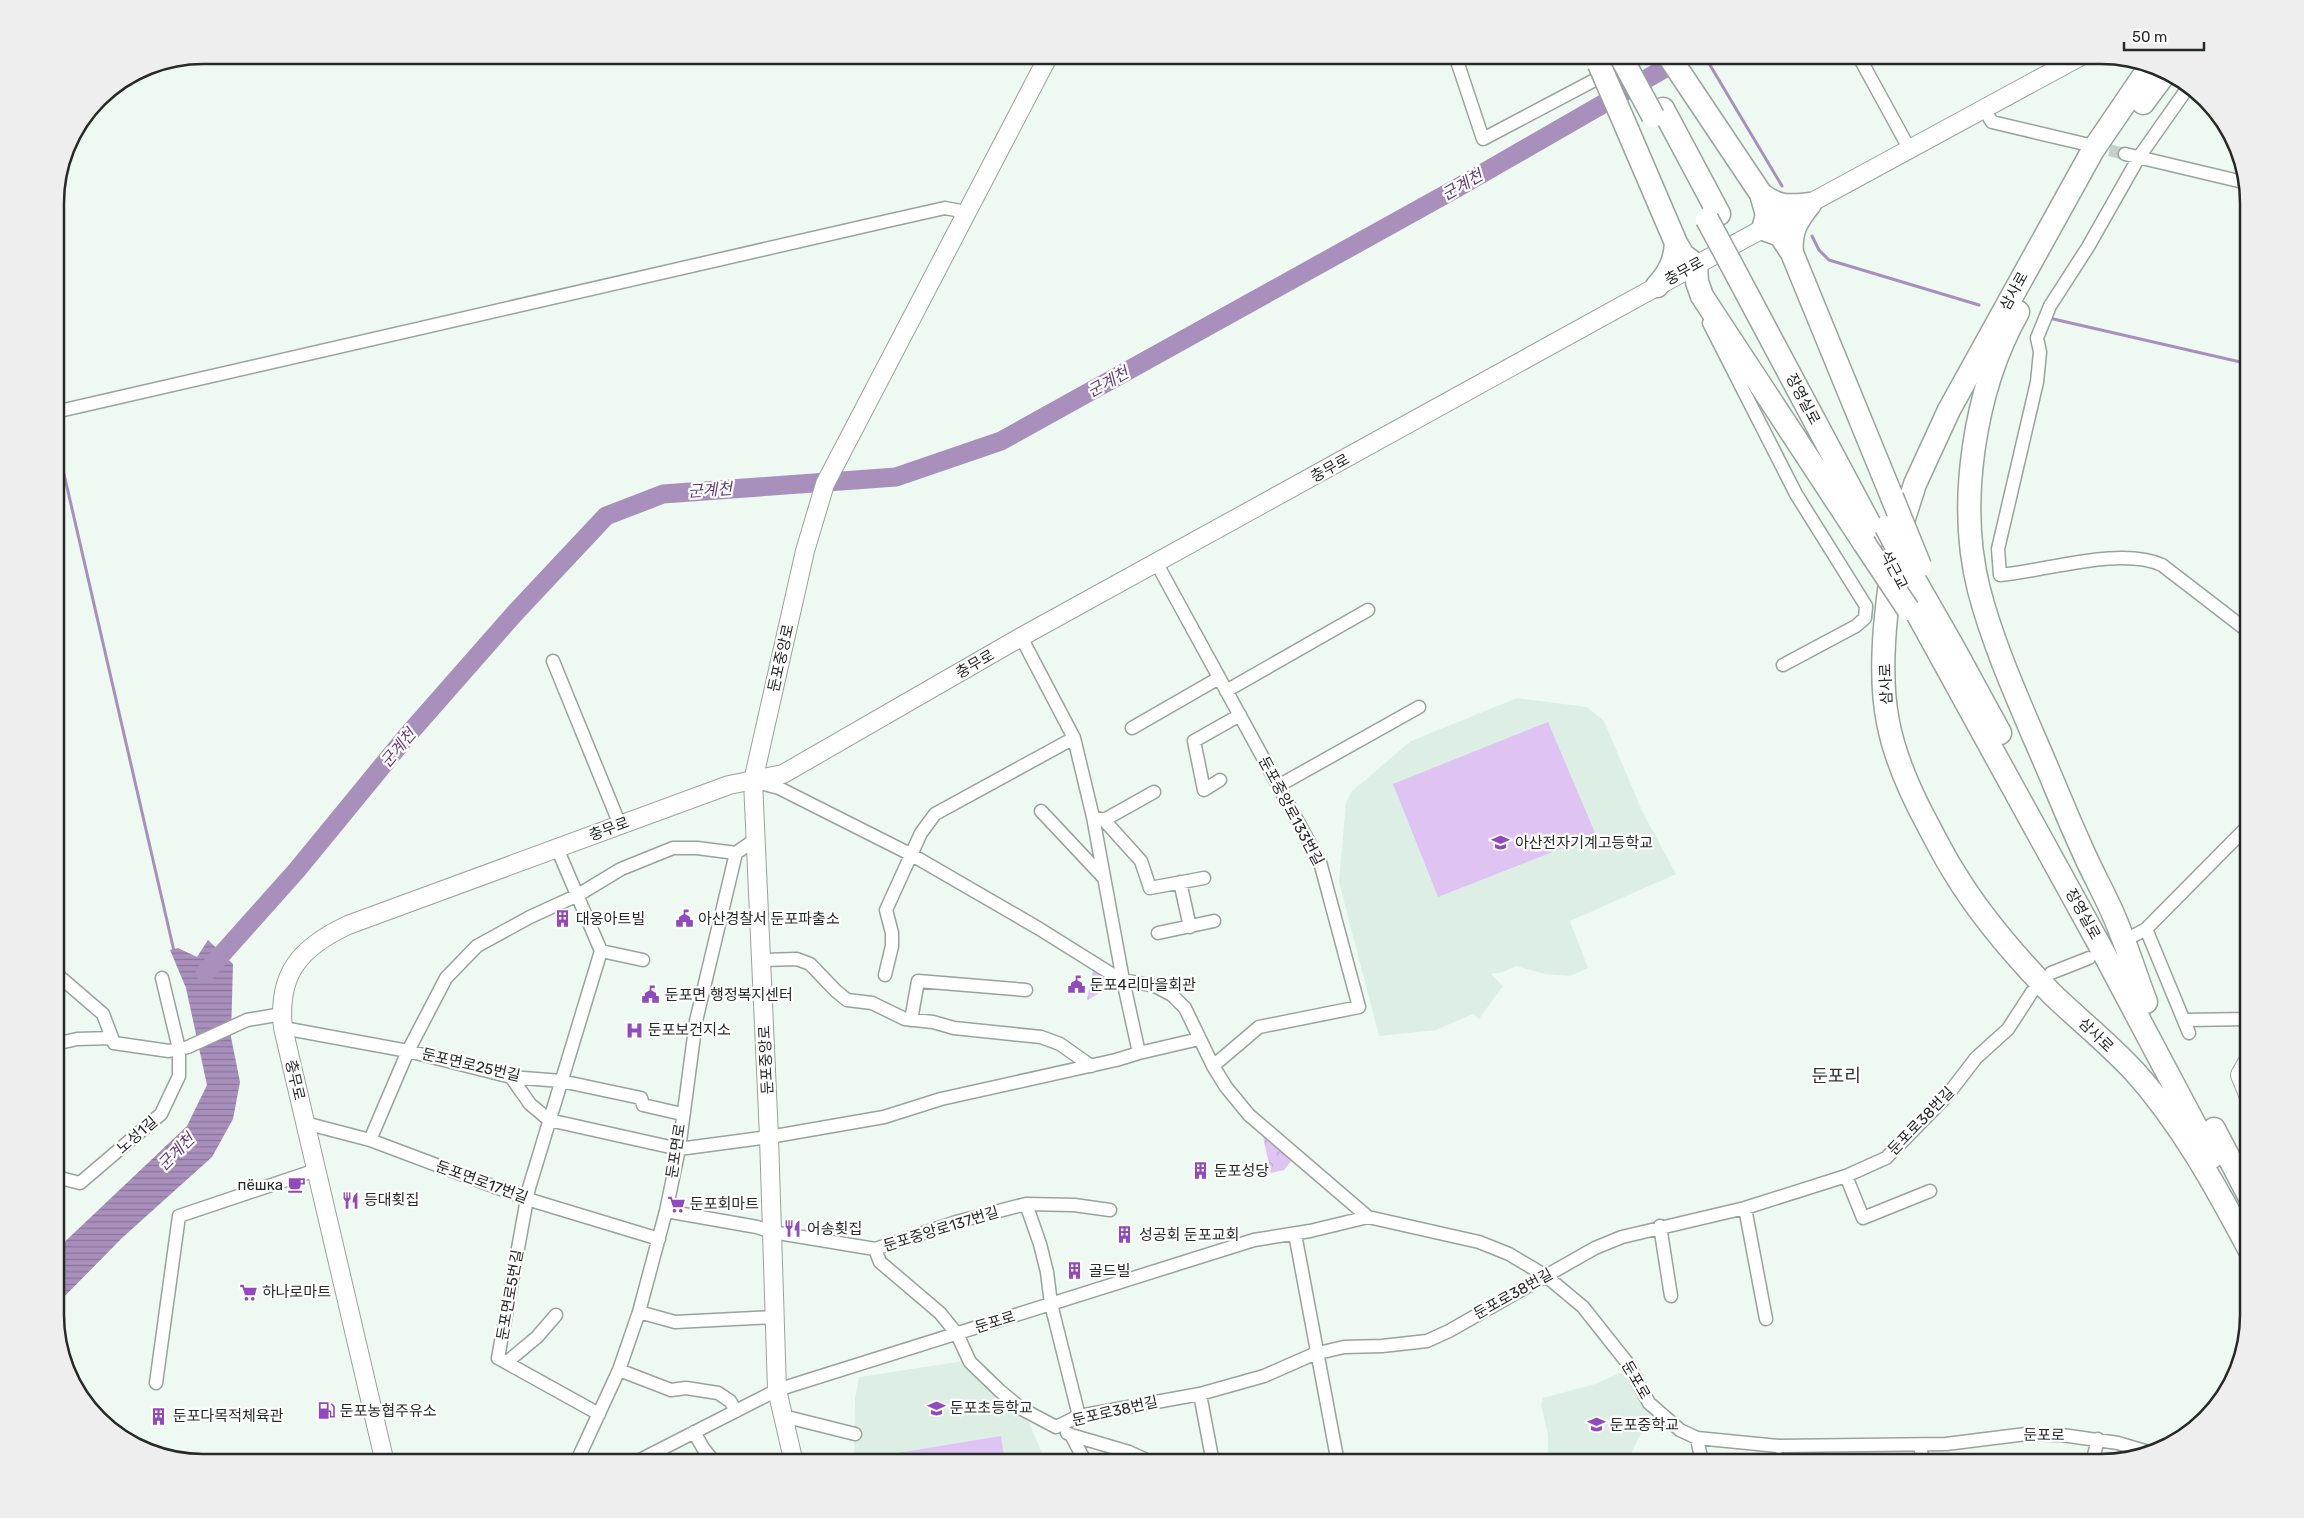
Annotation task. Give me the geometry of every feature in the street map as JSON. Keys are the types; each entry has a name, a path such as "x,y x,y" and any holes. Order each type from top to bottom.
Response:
{"highway":[{"path":"1599,64 1676,244 1683,255 1696,265 1698,294"},
{"path":"1626,64 1658,113"},
{"path":"1638,64 1658,113"},
{"path":"1674,64 1761,194 1767,215 1764,229 1783,237 1792,253 1892,497 1916,572"},
{"name":"삼사로","path":"2147,71 2088,158 1948,410 1915,484 1899,532 1890,588 1885,641 1885,690 1888,722 1913,799 1954,872 1989,924 2053,994 2134,1072 2171,1118 2221,1196 2240,1232"},
{"name":"삼사로","path":"2146,1002 2120,930 2082,850 2008,678 1979,589 1970,526 1972,467 1984,402 1991,375 2010,326 2106,157 2162,78"},
{"name":"장영실로","path":"1658,113 1736,260 1875,535"},
{"path":"1761,194 1778,205 1810,204"},
{"path":"1792,253 1791,239 1794,227 1810,204"},
{"path":"1657,286 1669,270 1675,257 1676,244"},
{"path":"1657,286 1684,287 1698,294 1875,535"},
{"name":"석근교","path":"1875,535 1916,572"},
{"name":"석근교","path":"1875,535 1910,606"},
{"name":"장영실로","path":"1916,572 1952,644 2240,1179"},
{"name":"장영실로","path":"1910,606 1946,667 2099,944 2240,1209"}],"street":[{"name":"둔포중앙로","path":"792,1454 777,1390 769,1137 753,781 815,512 837,458 1044,64"},
{"path":"1458,64 1483,139 1625,64"},
{"path":"1863,64 1910,150"},
{"name":"충무로","path":"383,1454 282,1021 283,992 290,971 315,942 348,925 729,784 783,774 1021,638 1657,286 2066,64"},
{"path":"2185,91 2139,157 2088,246 2050,306 2037,338 2040,352 2037,382 1998,549 2000,575 2123,558 2146,559 2162,565 2240,625"},
{"path":"1984,109 1992,122 2085,144"},
{"path":"2125,154 2238,181"},
{"path":"64,409 945,208 966,212"},
{"path":"1698,294 1697,304 1714,332 1796,494 1866,606 1865,618 1856,626 1783,665"},
{"name":"둔포중앙로133번길","path":"1157,564 1320,862 1359,1007 1258,1027 1213,1066"},
{"path":"1226,690 1368,610"},
{"path":"1021,638 1074,738 1099,818 1105,880 1123,980 1139,1053"},
{"path":"553,661 620,825"},
{"path":"1132,728 1219,678"},
{"path":"1278,786 1419,707"},
{"path":"1220,780 1204,790 1194,741 1240,715"},
{"path":"885,975 892,946 892,933 886,910 921,833 935,814 1074,738"},
{"path":"753,781 778,788 912,855 1123,980"},
{"path":"1099,818 1154,792"},
{"path":"1041,811 1090,860 1105,880"},
{"path":"1099,818 1141,860 1150,888 1204,878"},
{"path":"2189,1033 2140,932 2240,834"},
{"path":"370,1140 408,1050 446,978 477,946 578,895 622,869 673,848 697,848 736,853 756,839"},
{"path":"557,848 601,951 643,960"},
{"name":"둔포면로","path":"580,1454 619,1370 640,1312 666,1211 679,1149 682,1114 696,1021 736,853"},
{"path":"1180,882 1190,926"},
{"path":"1158,933 1214,921"},
{"name":"둔포면로5번길","path":"599,1414 498,1358 527,1199 549,1120 601,951"},
{"path":"2051,973 2090,958"},
{"path":"761,960 796,959 810,964 836,992 847,1000 872,1003 905,1019 933,1022 954,1028 1041,1037 1060,1044 1091,1066"},
{"name":"노성1길","path":"64,1179 80,1183 161,1114 179,1076 183,1048 162,978"},
{"path":"64,980 103,1014 114,1043 169,1051 183,1048"},
{"name":"둔포로","path":"1123,980 1155,986 1172,994 1185,1008 1213,1066 1226,1087 1249,1115 1368,1217"},
{"path":"911,1020 918,981 1026,990"},
{"name":"둔포로38번길","path":"875,1249 880,1262 940,1313 957,1334 970,1362 1000,1391 1022,1408 1056,1426 1079,1416 1200,1394 1264,1376 1318,1354 1344,1347 1382,1346 1427,1341 1449,1331 1595,1248 1622,1236 1745,1208 1846,1176 1886,1158 1946,1096 1976,1058 2008,1030 2032,992"},
{"path":"2184,1020 2240,1019"},
{"name":"둔포면로25번길","path":"183,1048 247,1020 282,1021 408,1050 512,1077 561,1081 641,1098 643,1105 682,1114"},
{"path":"64,1042 76,1039 112,1038"},
{"path":"512,1077 530,1104 549,1120 679,1149 769,1137 884,1117 941,1099 1091,1066 1199,1038"},
{"name":"둔포면로17번길","path":"305,1123 370,1140 527,1199 659,1238"},
{"path":"156,1383 179,1216 316,1170"},
{"path":"1846,1176 1862,1218 1930,1191"},
{"path":"1026,1204 1047,1272 1051,1304 1079,1416"},
{"name":"둔포중앙로137번길","path":"666,1211 757,1227 772,1232 875,1249 956,1222 1026,1204 1074,1205 1110,1210"},
{"path":"1745,1208 1766,1319"},
{"name":"둔포로","path":"651,1454 777,1390 1254,1240 1295,1234 1368,1217 1479,1242 1509,1254 1546,1276 1583,1307 1604,1332 1629,1365 1649,1403 1680,1430 1697,1438 1778,1446 1946,1444 2026,1434 2062,1435 2118,1443 2137,1449"},
{"path":"1660,1226 1671,1296"},
{"path":"1295,1234 1336,1454"},
{"path":"640,1312 675,1322 775,1316"},
{"path":"507,1362 538,1336 556,1315"},
{"path":"619,1370 671,1390 686,1388 718,1393 730,1401 736,1411"},
{"path":"1200,1394 1211,1454"},
{"path":"783,1416 855,1434"},
{"path":"1056,1426 1071,1436 1133,1454"},
{"path":"694,1432 708,1454"},
{"path":"1071,1436 1081,1454"},
{"path":"1697,1438 1700,1454"},
{"path":"2094,1454 2098,1440"}],"shaded area":[{"name":"아산전자기계고등학교","path":"1517,698 1587,707 1604,721 1643,813 1676,874 1570,921 1588,968 1570,976 1545,974 1516,966 1503,972 1491,974 1503,986 1479,1019 1473,1014 1436,1030 1379,1036 1339,882 1346,803 1351,792 1411,741"},
{"name":"둔포초등학교","path":"964,1361 1027,1417 1042,1454 854,1454 855,1398 859,1377"},
{"name":"둔포중학교","path":"1624,1371 1642,1404 1651,1415 1632,1454 1548,1454 1548,1435 1541,1405 1543,1398 1595,1384"}],"green space":[{"path":"1548,722 1596,835 1438,897 1393,784"},
{"path":"1093,971 1116,982 1117,987 1106,989 1088,1000 1087,999"},
{"path":"1263,1137 1292,1160 1284,1170 1271,1173"},
{"path":"1001,1436 1004,1454 892,1454"}],"water":[{"path":"208,940 233,964 231,1037 240,1082 233,1119 212,1157 122,1238 64,1297 64,1242 187,1126 207,1085 186,988 170,950 178,948 197,957"}],"waterway":[{"name":"군계천","path":"205,973 297,870 406,737 515,613 606,516 663,494 896,477 1001,441 1457,188 1672,64"},
{"path":"1709,64 1782,186"},
{"path":"1812,236 1819,250 1829,260 1979,305"},
{"path":"2049,318 2240,362"},
{"path":"64,474 174,951"}],"tunnel":[{"path":"2092,146 2125,154"}],"place":[{"name":"아산전자기계고등학교","path":"1501,843"},
{"name":"대웅아트빌","path":"562,919"},
{"name":"아산경찰서 둔포파출소","path":"684,919"},
{"name":"둔포4리마을회관","path":"1076,985"},
{"name":"둔포면 행정복지센터","path":"651,995"},
{"name":"둔포보건지소","path":"634,1030"},
{"name":"둔포성당","path":"1200,1171"},
{"name":"пёшка","path":"297,1185"},
{"name":"등대횟집","path":"350,1200"},
{"name":"둔포회마트","path":"676,1204"},
{"name":"어송횟집","path":"793,1229"},
{"name":"성공회 둔포교회","path":"1125,1235"},
{"name":"골드빌","path":"1075,1271"},
{"name":"하나로마트","path":"248,1292"},
{"name":"둔포초등학교","path":"936,1408"},
{"name":"둔포농협주유소","path":"326,1411"},
{"name":"둔포다목적체육관","path":"159,1416"},
{"name":"둔포중학교","path":"1596,1425"}],"district":[{"name":"둔포리","path":"1836,1076"}]}
